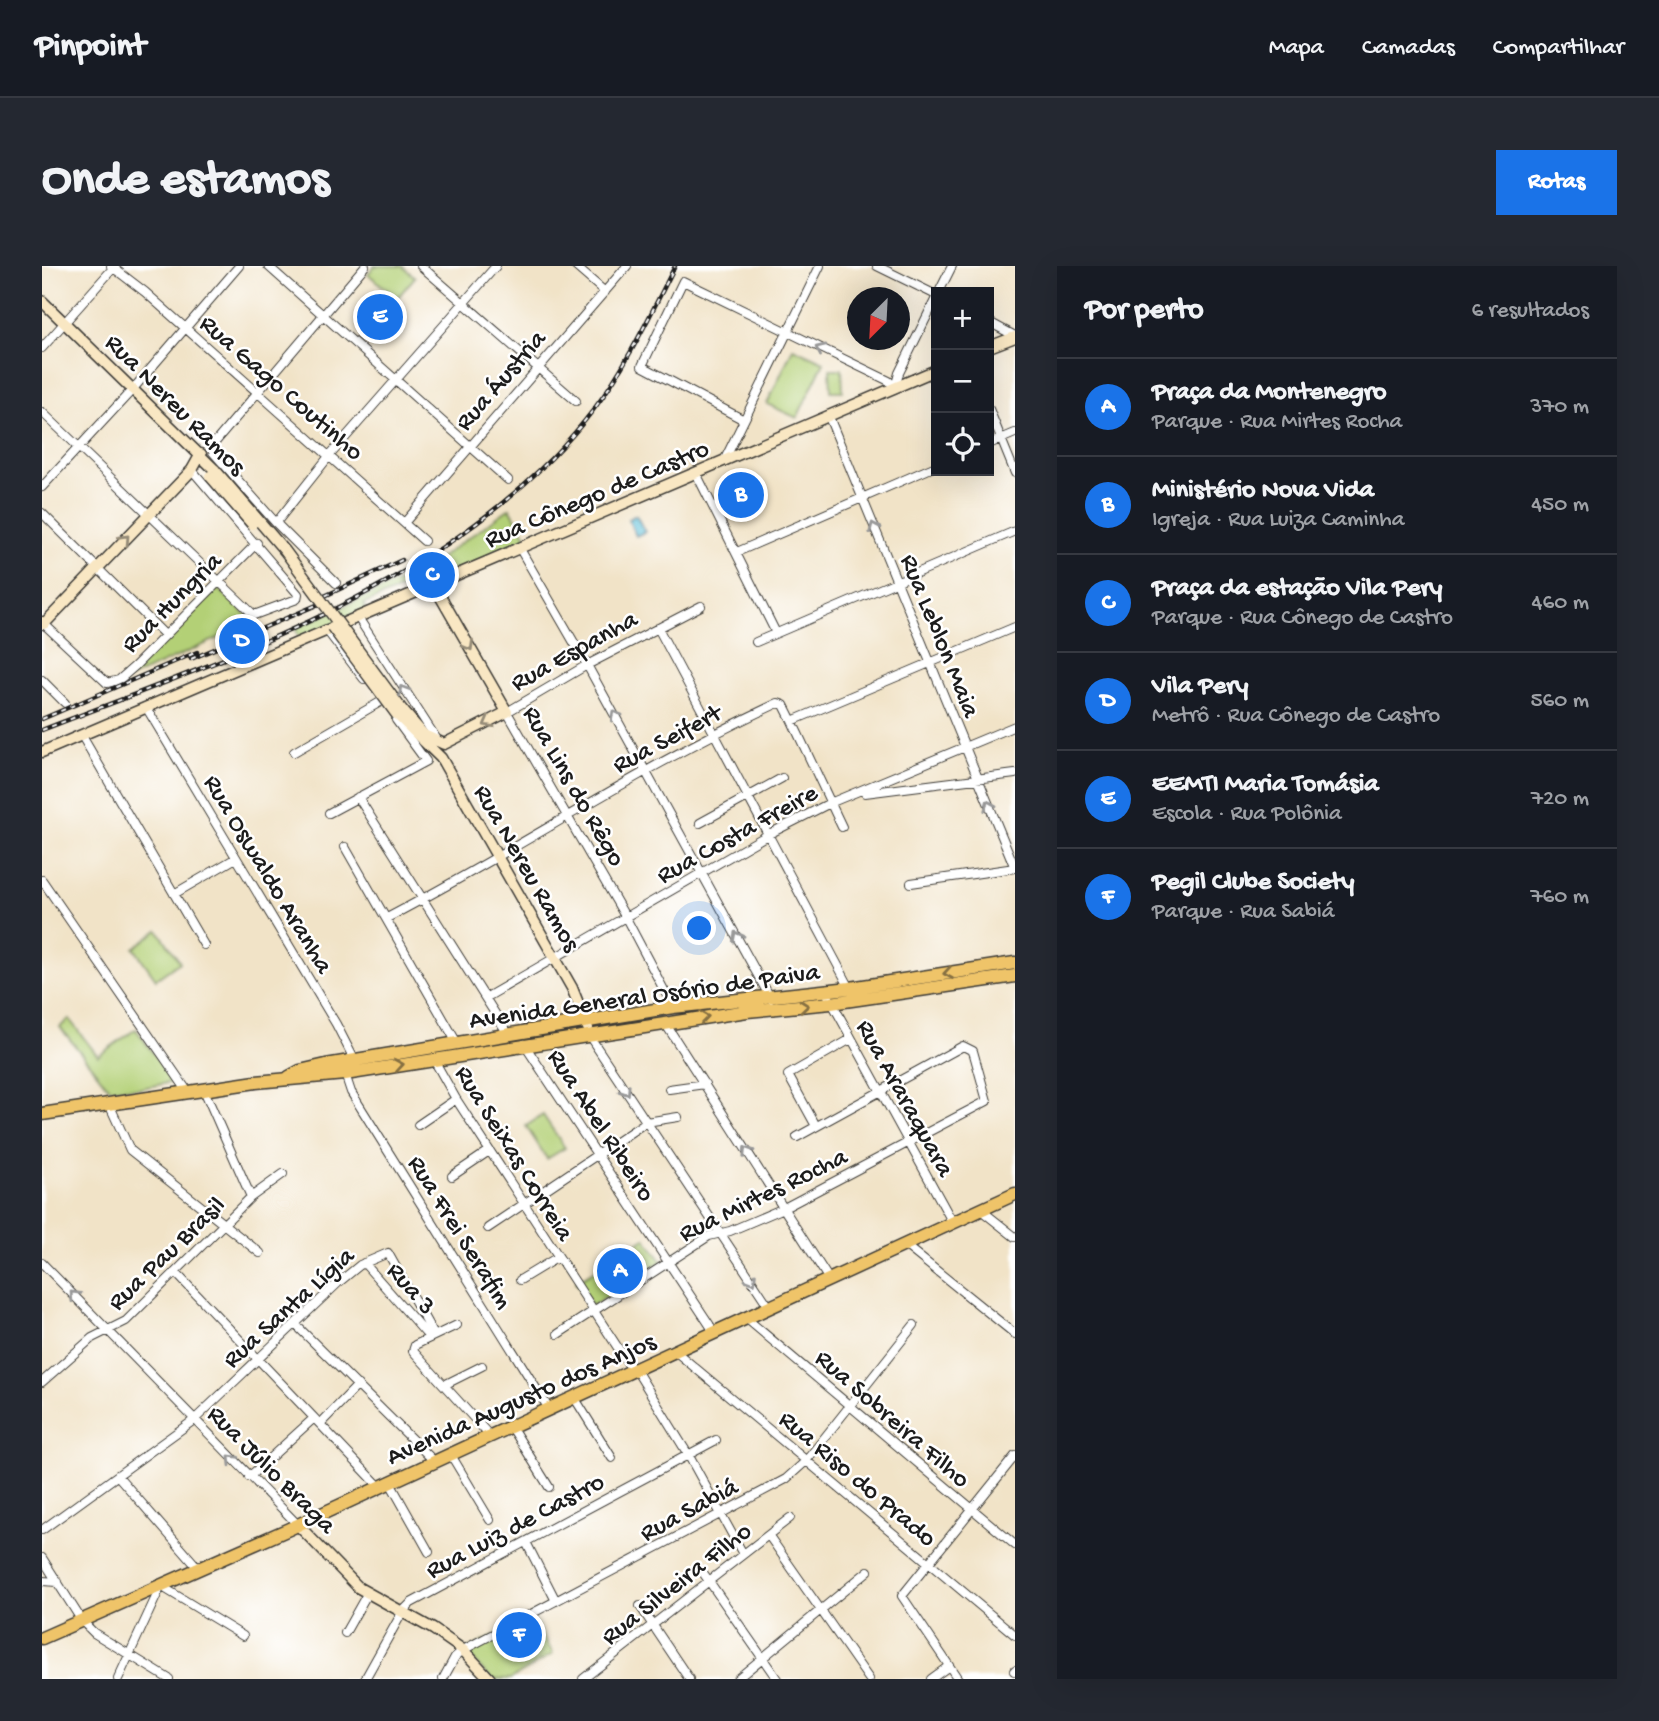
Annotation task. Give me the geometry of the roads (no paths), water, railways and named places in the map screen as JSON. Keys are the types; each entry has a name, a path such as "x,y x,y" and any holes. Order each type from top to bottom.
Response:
{"main road":[{"name":"Avenida General Osório de Paiva","path":"283,1081 300,1071 508,1034 665,1023 831,1003 852,994 909,985 1015,962"},
{"name":"Avenida General Osório de Paiva","path":"909,985 1015,976"},
{"name":"Avenida General Osório de Paiva","path":"42,1114 188,1091 345,1074 434,1060 524,1044 673,1007 825,990 852,994"},
{"name":"Avenida Augusto dos Anjos","path":"42,1638 298,1525 1015,1194"}],"street":[{"path":"42,486 133,389 239,266"},
{"path":"268,266 508,480"},
{"path":"43,624 192,470 365,266"},
{"path":"421,266 576,401"},
{"path":"276,523 330,454 496,266"},
{"path":"575,266 605,292"},
{"name":"Rua Áustria","path":"405,522 627,266"},
{"path":"724,461 820,266"},
{"path":"877,266 931,292"},
{"path":"941,287 952,266"},
{"path":"42,348 66,324 113,267"},
{"name":"Rua Gago Coutinho","path":"113,267 330,454 424,541"},
{"path":"744,420 642,366 683,281 888,381 895,388"},
{"name":"Rua Nereu Ramos","path":"42,302 133,389 207,453 336,583"},
{"path":"895,388 899,373 931,307"},
{"path":"994,325 1015,336"},
{"path":"994,345 1015,336"},
{"name":"Rua Cônego de Castro","path":"42,752 435,587 931,372"},
{"path":"42,412 220,581"},
{"path":"991,413 1015,473"},
{"name":"Rua Leblon Maia","path":"829,417 1015,868"},
{"path":"994,442 1015,433"},
{"name":"Rua Nereu Ramos","path":"207,453 212,473 285,551 400,713 440,758 555,958 588,1028 646,1122 770,1308"},
{"path":"737,552 931,468"},
{"path":"192,470 212,473"},
{"name":"Rua Nereu Ramos","path":"192,470 298,594 297,599 256,615 220,581"},
{"path":"696,473 776,633"},
{"path":"42,513 165,635"},
{"path":"756,642 1015,531"},
{"name":"Rua Hungria","path":"43,624 109,684 123,677 257,543"},
{"path":"520,549 646,770 776,1008"},
{"name":"Rua Lins do Rêgo","path":"435,587 568,815 673,1007"},
{"name":"Rua Espanha","path":"440,758 443,751 468,734 587,665 701,606"},
{"path":"359,619 429,731 444,744"},
{"path":"842,827 792,721 1015,627"},
{"path":"658,628 852,994"},
{"path":"328,632 426,758 328,813"},
{"path":"42,680 65,703"},
{"path":"294,752 382,701"},
{"name":"Rua Seifert","path":"387,918 424,900 713,733 778,703 784,705 792,721"},
{"name":"Rua Oswaldo Aranha","path":"146,707 355,1061"},
{"name":"Rua Nereu Ramos","path":"400,713 424,735 444,744"},
{"name":"Rua Costa Freire","path":"487,997 769,834 830,803 1015,726"},
{"name":"Rua Espanha","path":"444,744 468,734"},
{"path":"82,736 204,945"},
{"path":"855,794 1015,774"},
{"path":"700,823 782,778"},
{"path":"358,797 508,1034"},
{"name":"Rua Seixas Correia","path":"345,847 457,1043"},
{"path":"174,894 236,858"},
{"path":"911,883 1015,868"},
{"path":"42,880 188,1091"},
{"name":"Rua Araraquara","path":"825,990 953,1223"},
{"path":"665,1023 830,1281"},
{"path":"816,1126 788,1075 851,1039"},
{"name":"Rua Abel Ribeiro","path":"524,1044 715,1334"},
{"name":"Rua Mirtes Rocha","path":"558,1334 709,1236 730,1231 784,1208 988,1099 973,1051 965,1045 881,1090"},
{"name":"Rua Seixas Correia","path":"434,1060 456,1100 689,1456 743,1554"},
{"name":"Rua Frei Serafim","path":"345,1074 351,1092 549,1409"},
{"path":"669,1089 705,1084"},
{"path":"204,1090 251,1197"},
{"path":"797,1137 881,1090"},
{"path":"418,1125 456,1100"},
{"path":"109,1104 130,1150 260,1253"},
{"path":"488,1228 646,1122 678,1117"},
{"path":"452,1176 489,1151"},
{"name":"Rua Pau Brasil","path":"42,1382 92,1338 109,1332 126,1321 251,1197 283,1174"},
{"path":"981,1210 1015,1237"},
{"path":"906,1246 1015,1334"},
{"name":"Rua Santa Lígia","path":"42,1530 194,1420 364,1263 387,1252 432,1336"},
{"path":"520,1280 558,1257"},
{"name":"Rua Júlio Braga","path":"42,1263 249,1477 367,1594 403,1612 463,1650 490,1679"},
{"name":"Rua 3","path":"364,1263 432,1336"},
{"path":"176,1273 317,1421 384,1483 429,1552"},
{"path":"389,1291 404,1282"},
{"name":"Rua Sobreira Filho","path":"747,1319 1015,1545"},
{"path":"295,1324 434,1461"},
{"path":"457,1325 415,1345 413,1351 490,1436"},
{"name":"Rua Sabiá","path":"443,1679 455,1657 463,1650 786,1479 806,1461 914,1325"},
{"name":"Rua Riso do Prado","path":"675,1351 1015,1635"},
{"path":"444,1385 482,1366"},
{"path":"249,1477 358,1385"},
{"path":"574,1397 611,1458"},
{"path":"511,1426 550,1487"},
{"name":"Rua Luiz de Castro","path":"365,1679 403,1612 411,1604 716,1440"},
{"path":"451,1455 490,1520"},
{"path":"958,1679 902,1597 1015,1456"},
{"path":"118,1476 199,1569"},
{"name":"Rua Silveira Filho","path":"583,1679 710,1583 790,1518"},
{"path":"769,1536 869,1679"},
{"path":"526,1542 556,1601"},
{"path":"42,1558 82,1621 94,1633 169,1679"},
{"path":"737,1679 868,1571"},
{"path":"704,1574 778,1679"},
{"path":"42,1581 58,1582"},
{"path":"118,1679 161,1586 243,1636"},
{"path":"345,1633 367,1594"},
{"path":"640,1606 689,1679"},
{"path":"931,1679 949,1666"}],"water":[{"path":"636,515 645,532 636,536 628,519"}],"railway":[{"path":"42,730 267,641 342,606 413,566 480,521 541,469 594,409 628,357 675,266"},
{"path":"316,600 402,560"},
{"path":"191,659 326,601"},
{"path":"42,719 197,652"}],"place":[{"name":"EEMTI Maria Tomásia","path":"380,317"},
{"name":"Ministério Nova Vida","path":"741,495"},
{"name":"Praça da estação Vila Pery","path":"432,575"},
{"name":"Vila Pery","path":"242,641"},
{"name":"Praça da Montenegro","path":"620,1271"},
{"name":"Pegil Clube Society","path":"519,1635"}]}
